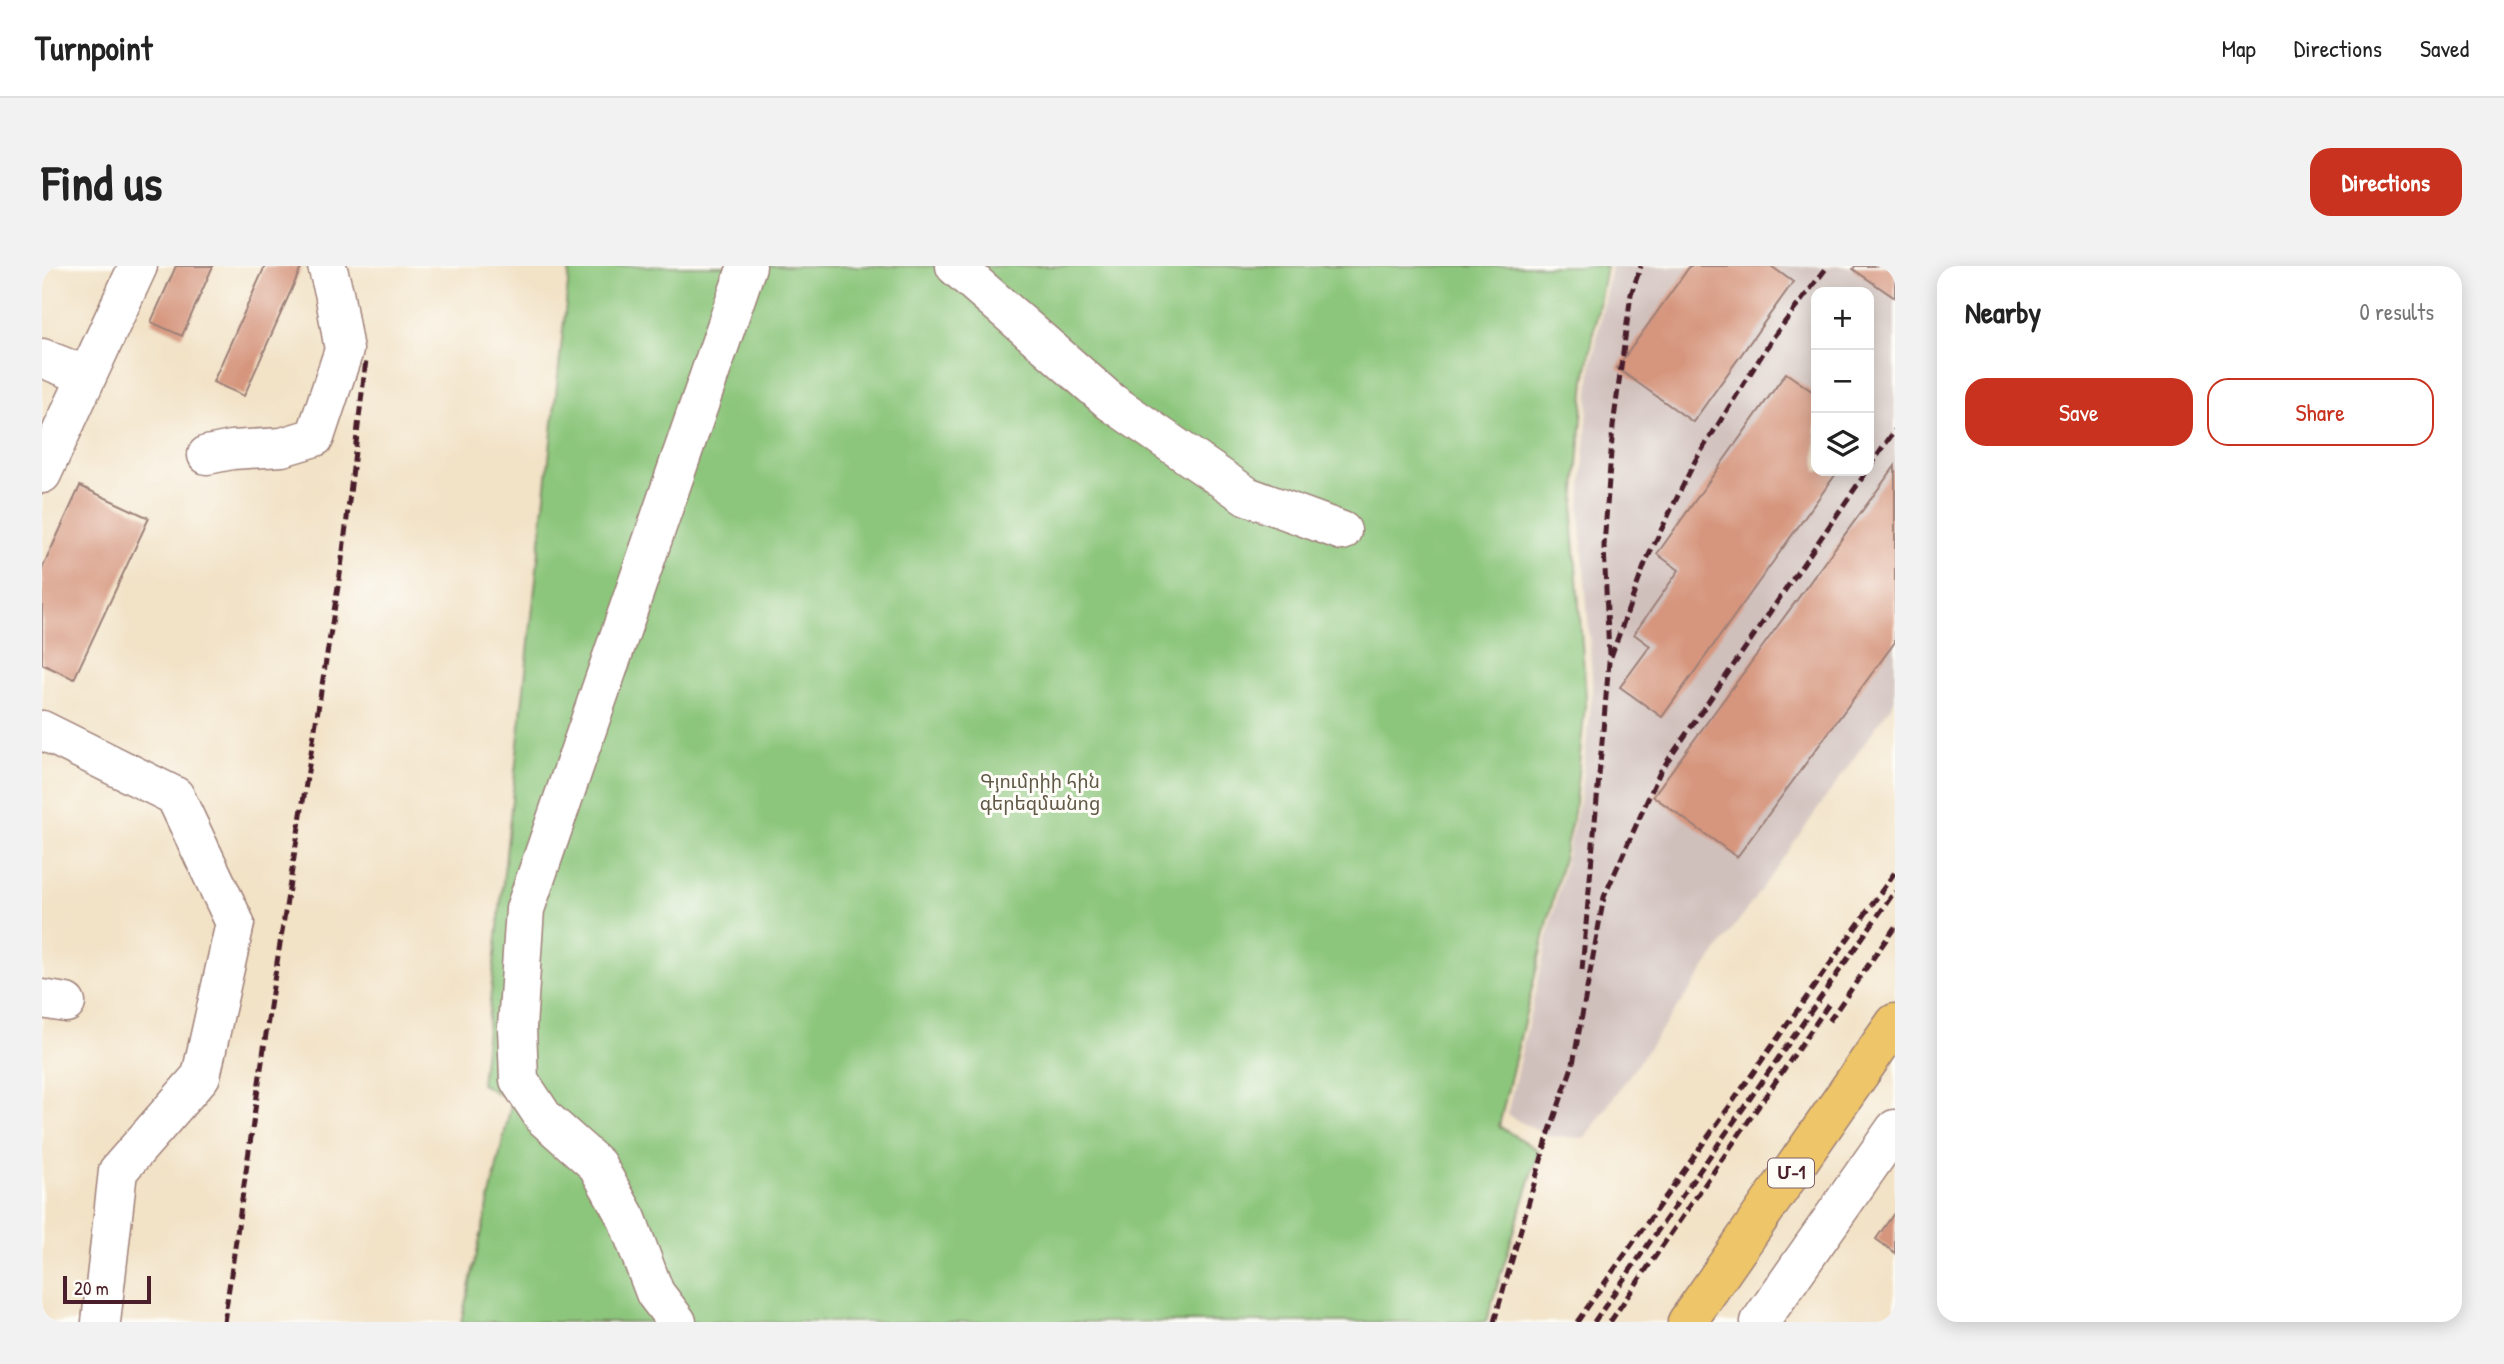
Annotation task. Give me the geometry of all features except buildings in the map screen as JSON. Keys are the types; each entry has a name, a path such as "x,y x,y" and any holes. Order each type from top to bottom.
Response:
{"highway":[{"name":"Մ-1","path":"1687,1322 1895,1023"}],"street":[{"path":"42,474 138,266"},
{"path":"207,455 232,450 282,447 314,437 344,351 327,266"},
{"path":"677,1322 655,1293 627,1219 597,1166 544,1118 519,1080 517,1027 525,909 747,266"},
{"path":"955,266 1111,402 1213,472 1247,495 1342,531"},
{"path":"42,358 88,376"},
{"path":"42,730 175,796 235,923 201,1076 118,1171 101,1322"},
{"path":"1760,1322 1895,1129"}],"shaded area":[{"path":"1611,266 1895,266 1895,700 1585,1138 1548,1136 1507,1115 1580,798 1593,689 1580,512 1591,368"}],"green space":[{"name":"Գյումրիի հին գերեզմանոց","path":"570,266 1606,266 1585,380 1573,527 1586,697 1574,812 1499,1126 1539,1151 1486,1322 461,1322 512,1101 481,1084"}],"railway":[{"path":"1609,655 1604,546 1613,426 1631,294 1641,266"},
{"path":"1582,970 1609,662 1646,561 1695,461 1774,336 1828,266"},
{"path":"224,1322 272,993 341,568 366,360"},
{"path":"1874,461 1895,430"},
{"path":"1494,1322 1548,1136 1573,1064 1604,897 1660,772 1864,476"},
{"path":"1577,1322 1895,872"},
{"path":"1594,1322 1895,891"},
{"path":"1829,1021 1895,927"},
{"path":"1610,1322 1829,1004"}]}
